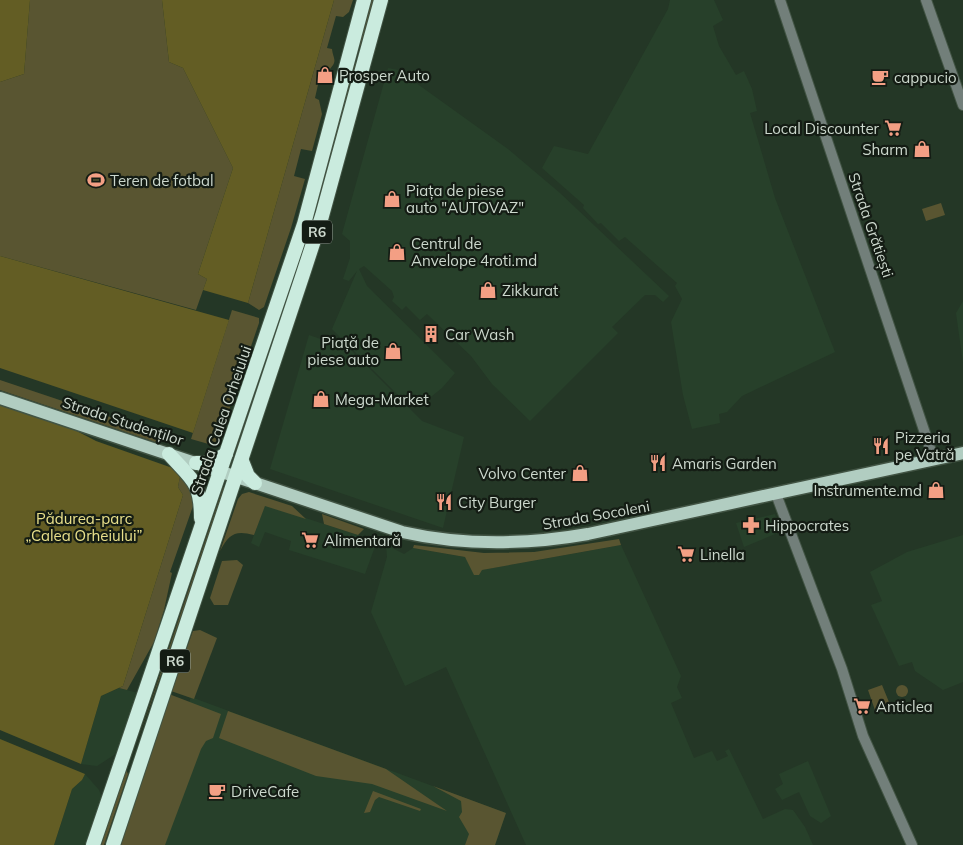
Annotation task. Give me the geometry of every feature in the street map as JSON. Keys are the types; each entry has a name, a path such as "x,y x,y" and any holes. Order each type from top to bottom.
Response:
{"highway":[{"name":"Strada Calea Orheiului","path":"93,845 304,224 364,0"},
{"name":"Strada Calea Orheiului","path":"113,845 322,216 381,0"},
{"path":"351,48 367,53"},
{"path":"168,454 191,478 198,489 201,500 201,531"},
{"path":"196,463 211,463 226,454"},
{"path":"242,461 248,476 255,483"},
{"path":"124,757 141,762"}],"main road":[{"name":"Strada Studenților","path":"0,398 236,477"},
{"name":"Strada Socoleni","path":"236,477 402,532 444,540 486,543 531,542 588,534 963,453"}],"street":[{"name":"Strada Grătiești","path":"780,0 934,460"},
{"path":"926,0 963,105"},
{"path":"776,494 842,669 863,736 912,845"}],"shaded area":[{"path":"30,0 162,0 169,62 183,68 233,168 198,274 207,279 196,310 0,256 0,82 24,74"},
{"path":"334,0 353,0 349,12 343,17 336,16 327,48 332,49 334,61 330,69 322,67 315,98 319,100 322,114 312,151 301,149 294,176 305,179 291,228 264,307 259,310 248,303"},
{"path":"371,0 374,0 360,47 359,45"},
{"path":"670,0 714,0 723,20 713,26 719,46 736,75 744,71 752,89 757,111 750,113 775,198 835,352 742,396 727,412 719,414 720,423 692,429 683,395 671,322 682,299 675,286 677,283 625,237 619,241 601,223 598,224 583,208 584,205 542,168 554,146 588,154 668,9"},
{"path":"357,62 324,187 286,313 283,312 301,256 355,63"},
{"name":"Zikkurat","path":"388,68 398,70 508,149 560,193 669,296 663,302 655,295 645,295 612,327 618,333 530,421 492,384 471,356 427,314 420,320 406,306 402,310 392,301 394,297 392,291 364,266 359,269 367,286 455,373 442,388 427,400 406,403 332,329 357,271 349,281 343,279 350,258 350,241 342,234"},
{"path":"941,203 945,215 926,221 922,209"},
{"path":"963,301 963,363 956,313"},
{"path":"232,310 259,318 259,323 217,445 212,445 191,439"},
{"path":"309,335 350,349 422,421 464,437 443,528 270,469"},
{"path":"275,336 238,450 237,451 236,450"},
{"path":"0,380 161,434 158,443 0,390"},
{"path":"181,471 193,496 193,506 170,572 172,573 164,610 154,642 127,690 119,688 123,686 183,495 178,487"},
{"path":"225,486 226,489 137,743 223,488"},
{"path":"249,492 292,506 306,519 265,506 254,535 237,533 226,541 220,551 238,499 242,494"},
{"path":"265,505 377,541 365,574 289,550 291,541 265,532 259,547 251,543"},
{"path":"322,514 364,529 358,535 324,524"},
{"path":"775,514 780,532 744,547 736,523"},
{"path":"963,535 963,682 943,690 915,671 912,662 899,666 871,605 882,601 870,572 907,552"},
{"path":"619,539 621,545 482,570 479,575 474,575 465,557 413,548 414,545 484,553 534,552"},
{"path":"386,545 404,554 413,548 465,557 479,575 481,570 621,545 681,676 677,687 682,698 671,703 694,758 712,751 717,761 728,756 725,751 729,749 763,819 785,809 793,810 805,827 813,845 526,845 446,667 405,686 371,612 387,557"},
{"path":"237,560 243,565 228,605 214,605 210,598 222,561"},
{"path":"200,630 217,638 194,699 171,691 193,631"},
{"path":"882,685 891,707 876,713 868,690"},
{"path":"900,685 904,685 908,691 904,697 900,697 896,693 896,689"},
{"path":"119,688 138,693 120,747 114,755 97,766 81,764 101,696"},
{"path":"169,694 221,714 213,738 206,741 201,749 165,845 118,845"},
{"path":"191,697 506,813 495,845 139,845"},
{"path":"228,711 386,769 447,811 372,784 316,776 219,738"},
{"path":"808,761 831,816 821,823 810,816 799,792 782,800 775,789 783,784 779,774"},
{"path":"126,770 128,774 104,845 101,845"},
{"path":"85,774 99,790 102,798 87,845 54,845 72,789 82,780"},
{"path":"433,786 506,813 495,845 465,845 469,834 459,817 462,812 461,801"},
{"path":"373,791 421,809 420,811 379,797 375,800 370,812 364,813"}],"green space":[{"path":"0,0 30,0 24,74 0,82"},
{"path":"162,0 334,0 248,303 203,290 207,279 198,274 233,168 183,68 169,62"},
{"path":"0,256 229,320 193,433 0,368"},
{"name":"Pădurea-parc „Calea Orheiului”","path":"0,404 69,427 96,441 181,471 178,487 183,495 123,686 101,696 81,764 0,730"},
{"path":"0,739 85,774 82,780 72,789 54,845 0,845"}],"place":[{"name":"Prosper Auto","path":"325,75"},
{"name":"cappucio","path":"880,77"},
{"name":"Local Discounter","path":"893,128"},
{"name":"Sharm","path":"922,149"},
{"name":"Teren de fotbal","path":"96,180"},
{"name":"Piața de piese auto \"AUTOVAZ\"","path":"392,199"},
{"name":"Centrul de Anvelope 4roti.md","path":"397,252"},
{"name":"Zikkurat","path":"488,290"},
{"name":"Car Wash","path":"431,334"},
{"name":"Piață de piese auto","path":"393,351"},
{"name":"Mega-Market","path":"321,399"},
{"name":"Pizzeria pe Vatră","path":"881,446"},
{"name":"Amaris Garden","path":"658,463"},
{"name":"Volvo Center","path":"580,473"},
{"name":"Instrumente.md","path":"936,490"},
{"name":"City Burger","path":"444,502"},
{"name":"Hippocrates","path":"751,525"},
{"name":"Alimentară","path":"310,540"},
{"name":"Linella","path":"686,554"},
{"name":"Anticlea","path":"862,706"},
{"name":"DriveCafe","path":"217,791"}]}
